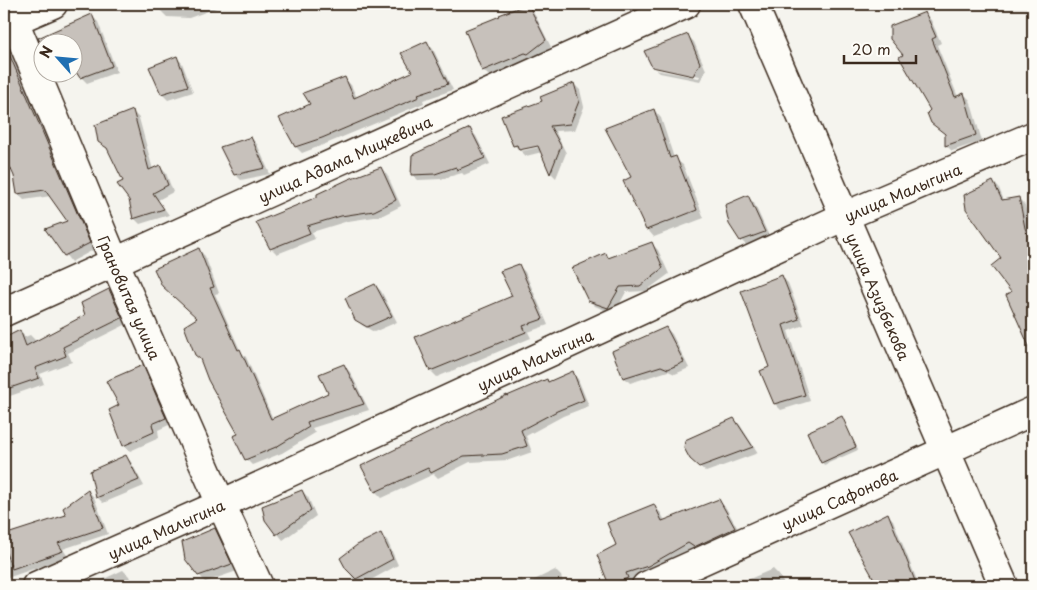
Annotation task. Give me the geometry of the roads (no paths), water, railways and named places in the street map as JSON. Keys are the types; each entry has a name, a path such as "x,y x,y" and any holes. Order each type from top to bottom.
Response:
{"street":[{"path":"8,17 53,4"},
{"name":"улица Адама Мицкевича","path":"4,312 686,4"},
{"name":"улица Азизбекова","path":"753,4 1004,586"},
{"name":"Грановитая улица","path":"8,17 220,504 258,586"},
{"name":"улица Малыгина","path":"36,586 220,504 844,216 1033,136"},
{"name":"улица Сафонова","path":"646,586 1033,410"}]}
